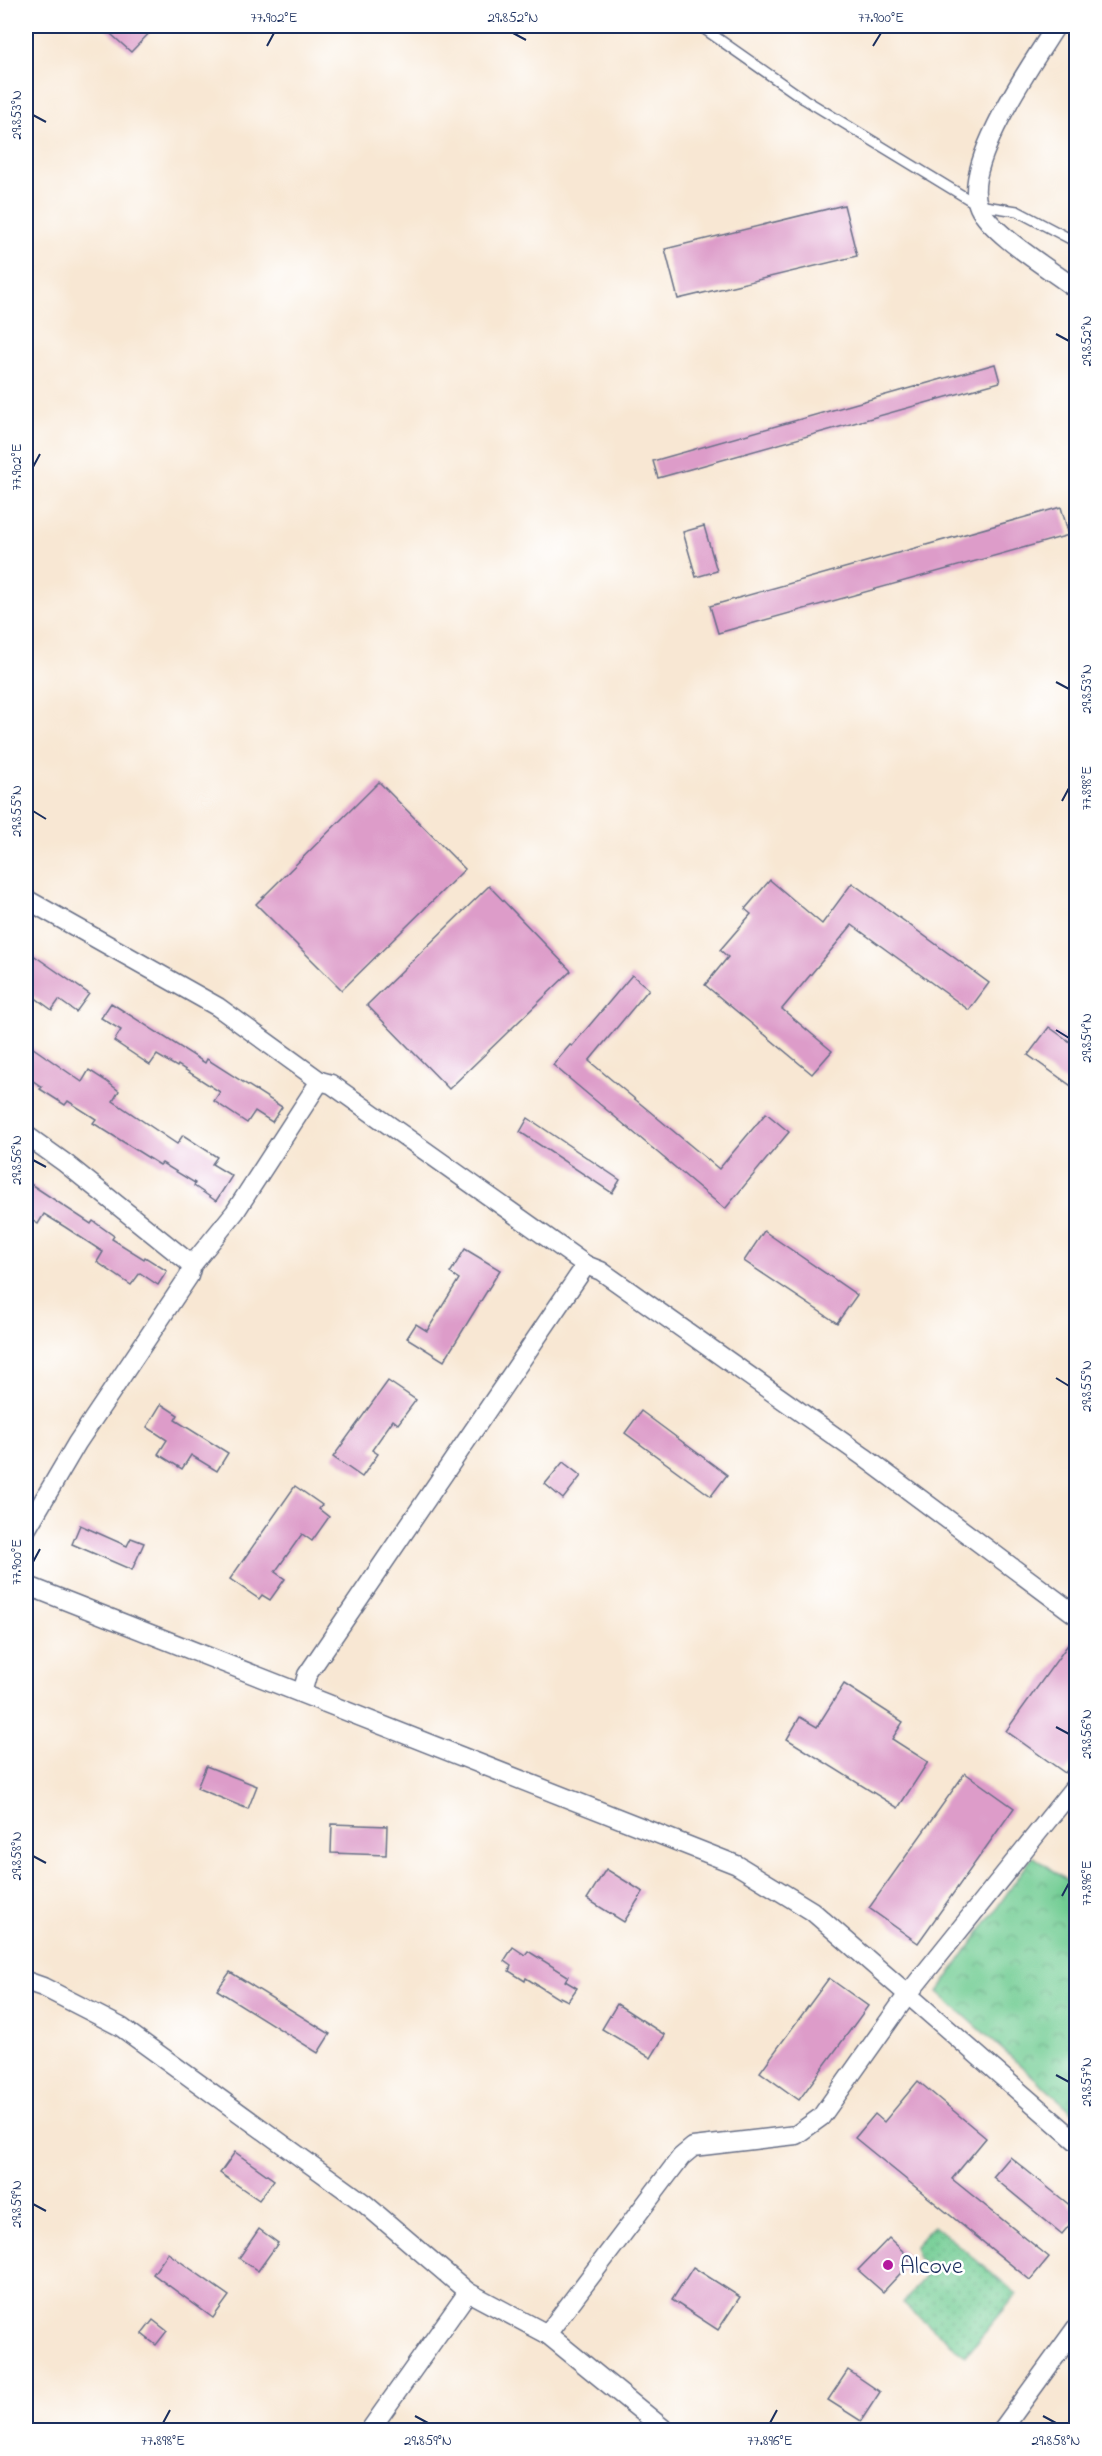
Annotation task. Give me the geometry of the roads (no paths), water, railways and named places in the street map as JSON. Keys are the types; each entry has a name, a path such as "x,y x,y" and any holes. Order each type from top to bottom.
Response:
{"street":[{"path":"1056,26 996,124 976,180 978,205 993,226 1077,289"},
{"path":"26,900 218,1007 320,1081 332,1084 586,1265 601,1271 864,1457 1077,1615"},
{"path":"26,1530 77,1443 189,1276 192,1264 235,1212 320,1081"},
{"path":"26,1135 65,1163 192,1264"},
{"path":"302,1693 307,1675 586,1265"},
{"path":"26,1585 737,1865 812,1911 1077,2141"},
{"path":"547,2334 681,2157 693,2147 796,2135 821,2117 908,1994 1077,1785"},
{"path":"26,1981 43,1987 121,2027 365,2204 468,2292 547,2334 665,2430"},
{"path":"370,2430 468,2292"},
{"path":"1002,2430 1077,2328"}],"lane":[{"path":"700,26 804,99 978,205 1017,211 1077,242"}],"place":[{"name":"Alcove","path":"888,2265"}]}
